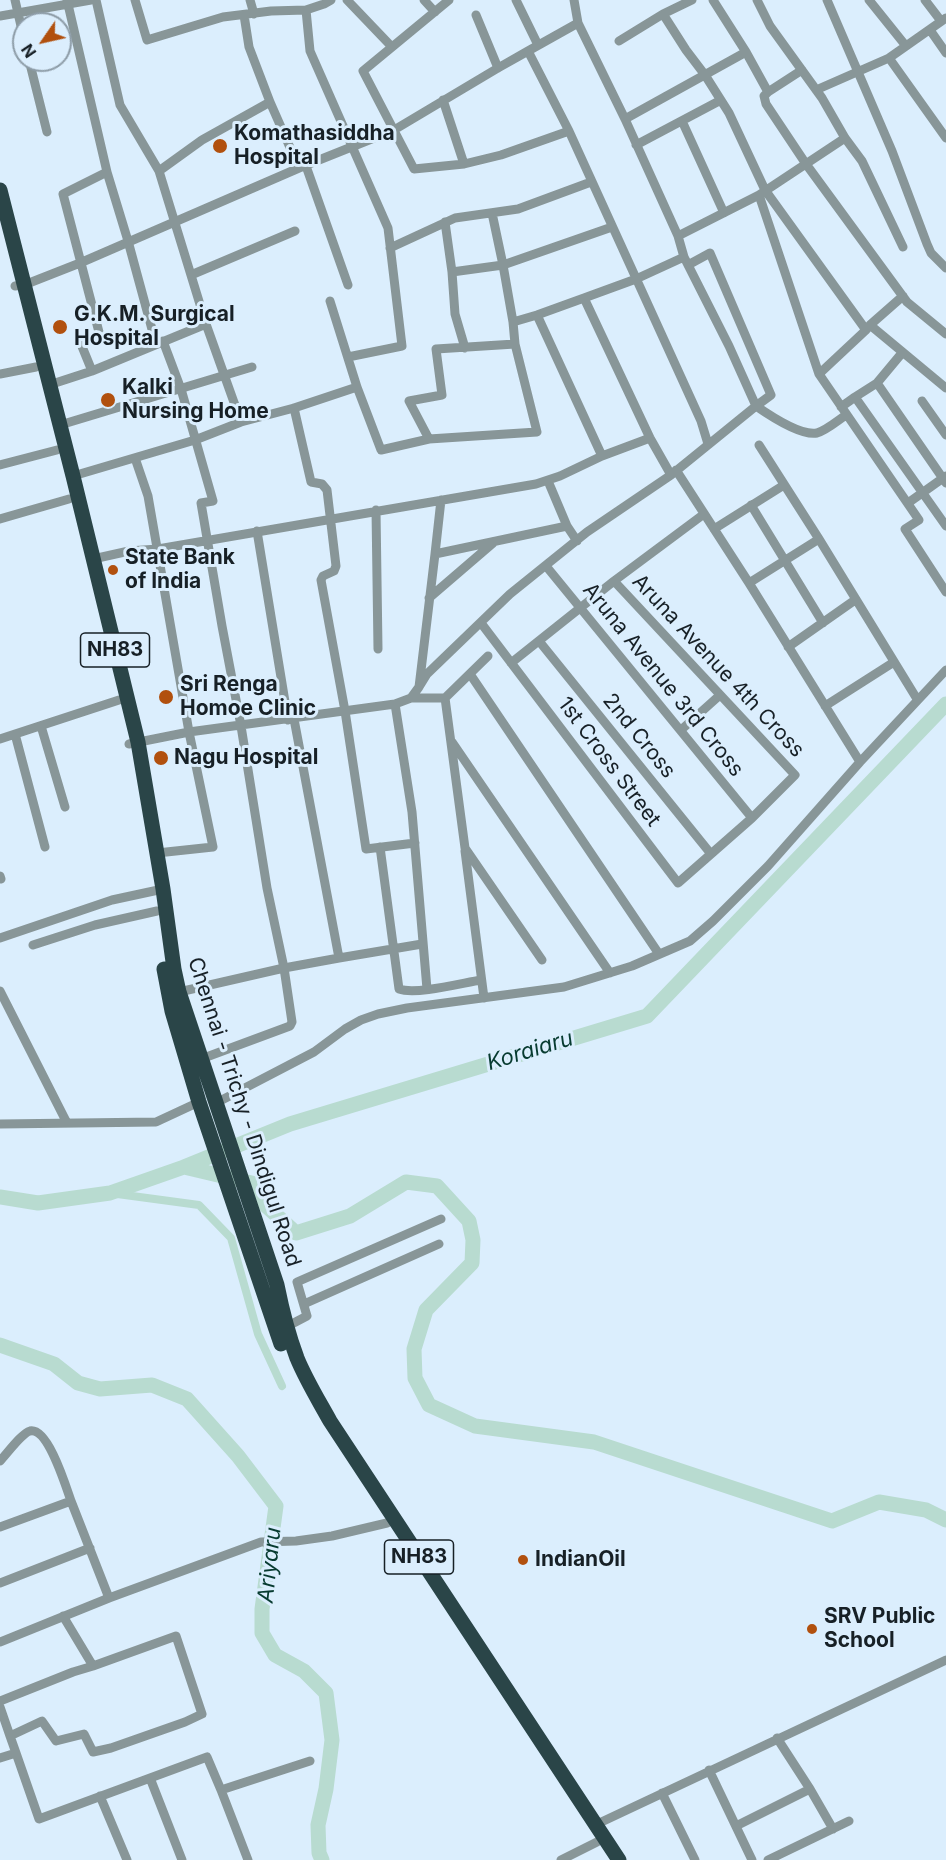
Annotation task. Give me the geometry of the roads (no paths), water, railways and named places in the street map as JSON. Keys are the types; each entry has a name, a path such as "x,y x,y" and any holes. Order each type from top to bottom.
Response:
{"highway":[{"name":"Chennai - Trichy - Dindigul Road","path":"0,190 36,367 57,450 93,559 134,743 157,853 157,911 164,971 172,1011 209,1107 253,1237 284,1351 313,1410 391,1521 618,1860"},
{"name":"Chennai - Trichy - Dindigul Road","path":"0,221 49,385 73,476 74,498 119,700 134,743 158,890 174,969 179,992 201,1059 209,1107"},
{"name":"Chennai - Trichy - Dindigul Road","path":"253,1237 277,1285 286,1327 298,1360 330,1421 391,1521 609,1860"}],"street":[{"path":"22,12 67,2 91,0"},
{"path":"96,0 120,105 159,171 206,324 241,422"},
{"path":"135,0 147,40 223,17 306,10 331,0"},
{"path":"250,0 254,14"},
{"path":"347,0 392,47"},
{"path":"424,0 435,12"},
{"path":"449,0 363,71 414,169 464,164 501,155 568,131"},
{"path":"516,0 538,45"},
{"path":"574,0 578,23 625,119 678,236 686,261 756,406 794,427 816,433 825,429 855,397 877,383 902,353"},
{"path":"619,41 663,14 692,0"},
{"path":"713,0 768,92"},
{"path":"757,0 770,26 816,90 862,161 903,247"},
{"path":"827,0 892,151 927,244 931,253 942,257 946,268"},
{"path":"869,0 906,46"},
{"path":"816,90 889,58 944,20 925,0"},
{"path":"67,2 107,172 159,343 181,389 213,501 201,503 242,726 267,888 284,968 292,1022 290,1026 201,1059"},
{"path":"306,10 310,51 388,228 402,346 348,357"},
{"path":"663,14 729,113 762,193 819,374 919,520 905,530 946,592"},
{"path":"244,15 249,47 270,102 302,167 348,285"},
{"path":"476,15 498,68"},
{"path":"19,286 80,263 302,167 394,130 578,23"},
{"path":"930,30 946,53"},
{"path":"528,51 568,131 636,279 701,422 708,444"},
{"path":"625,119 746,52"},
{"path":"889,58 946,138"},
{"path":"802,70 768,92 765,96 766,104 806,164 907,302 946,334"},
{"path":"32,72 47,132"},
{"path":"443,100 464,164"},
{"path":"636,145 721,100"},
{"path":"159,171 202,140 270,102"},
{"path":"682,121 724,213"},
{"path":"678,236 762,193 845,138"},
{"path":"92,371 81,344 100,336 63,194 107,172"},
{"path":"390,248 455,218 518,209 591,182"},
{"path":"762,193 868,328 946,388"},
{"path":"330,301 357,387 381,450 429,439 537,432 515,344 503,265 492,213"},
{"path":"445,222 452,273 454,314 465,348"},
{"path":"452,273 503,265 612,227"},
{"path":"191,275 295,231"},
{"path":"411,698 427,674 510,594 587,532 674,472 771,395 710,253 513,322"},
{"path":"819,374 903,296"},
{"path":"584,298 650,438 750,583 860,762"},
{"path":"537,315 602,456"},
{"path":"49,385 92,371 206,324"},
{"path":"429,439 410,400 442,394 436,350 515,344"},
{"path":"0,374 36,367"},
{"path":"60,425 252,367"},
{"path":"877,383 945,479 908,502"},
{"path":"73,476 195,440 241,422 294,408 357,387"},
{"path":"855,397 946,526"},
{"path":"922,401 946,435"},
{"path":"294,408 311,482 325,486 336,566 334,571 323,576 321,580 345,711 366,849 415,843"},
{"path":"93,559 129,551 158,549 548,481 602,456 650,438"},
{"path":"759,445 917,699"},
{"path":"0,465 57,450"},
{"path":"135,458 148,496 189,732 213,848 157,853"},
{"path":"548,481 567,526 577,541"},
{"path":"714,529 783,485"},
{"path":"0,519 74,498"},
{"path":"419,687 441,500"},
{"path":"751,505 823,623"},
{"path":"376,510 378,649"},
{"path":"511,663 614,581 704,514"},
{"path":"435,554 567,526"},
{"path":"257,531 291,719 339,958"},
{"path":"750,583 819,539"},
{"path":"429,598 495,542"},
{"name":"Aruna Avenue 3rd Cross","path":"546,566 752,818"},
{"name":"Aruna Avenue 4th Cross","path":"614,581 795,775 752,818"},
{"path":"788,647 855,600"},
{"name":"1st Cross Street","path":"481,623 678,883 711,854"},
{"name":"2nd Cross","path":"538,641 711,854"},
{"path":"134,743 189,732 395,704 411,698 445,698 488,656"},
{"path":"825,706 894,662"},
{"path":"0,1124 156,1122 209,1107 314,1052 361,1020 378,1014 564,987 610,973 690,941 768,866 917,699 946,670"},
{"path":"470,674 659,954"},
{"path":"681,730 720,695"},
{"path":"445,698 484,998"},
{"path":"0,739 119,700"},
{"path":"395,704 412,812 427,989"},
{"path":"41,726 65,807"},
{"path":"15,734 45,847"},
{"path":"451,739 610,973"},
{"path":"711,854 752,818"},
{"path":"380,847 399,989 403,991 427,989 481,980"},
{"path":"465,848 542,960"},
{"path":"0,938 112,900 158,890"},
{"path":"33,945 94,925 157,911"},
{"path":"179,992 284,968 422,944"},
{"path":"0,991 67,1124"},
{"path":"286,1327 307,1316 297,1281 441,1219"},
{"path":"304,1304 439,1244"},
{"path":"0,1461 25,1434 32,1431 50,1446 109,1598"},
{"path":"0,1527 71,1501"},
{"path":"0,1642 109,1598 261,1542 296,1541 332,1536 391,1521"},
{"path":"0,1583 90,1548"},
{"path":"63,1616 93,1666"},
{"path":"0,1701 176,1636 202,1714 111,1748 93,1752 84,1734 56,1741 42,1720 10,1736"},
{"path":"595,1825 946,1660"},
{"path":"0,1707 39,1819 207,1757 248,1860"},
{"path":"777,1738 810,1789 832,1829"},
{"path":"0,1758 16,1753"},
{"path":"221,1790 310,1761"},
{"path":"709,1770 752,1860"},
{"path":"150,1778 182,1860"},
{"path":"736,1826 810,1789"},
{"path":"662,1793 695,1860"},
{"path":"100,1796 127,1860"},
{"path":"768,1860 849,1821"},
{"path":"561,1860 597,1842"}],"waterway":[{"name":"Koraiaru","path":"0,1197 38,1203 110,1193 184,1167 290,1124 647,1016 946,704"},
{"path":"184,1167 260,1185 263,1203 296,1233 350,1216 406,1182 437,1186 469,1221 473,1240 472,1263 426,1310 414,1349 415,1378 429,1405 475,1426 594,1442 832,1521 879,1502 926,1510 946,1520"},
{"path":"110,1193 199,1205 231,1238 258,1334 282,1386"},
{"name":"Ariyaru","path":"0,1345 54,1364 78,1383 100,1389 152,1385 187,1399 238,1456 276,1506 262,1609 262,1633 275,1655 304,1671 326,1693 332,1740 326,1789 318,1825 319,1853 322,1860"}],"place":[{"name":"Komathasiddha Hospital","path":"220,146"},
{"name":"G.K.M. Surgical Hospital","path":"60,327"},
{"name":"Kalki Nursing Home","path":"108,400"},
{"name":"State Bank of India","path":"113,570"},
{"name":"Sri Renga Homoe Clinic","path":"166,697"},
{"name":"Nagu Hospital","path":"161,758"},
{"name":"IndianOil","path":"523,1560"},
{"name":"SRV Public School","path":"812,1629"}]}
